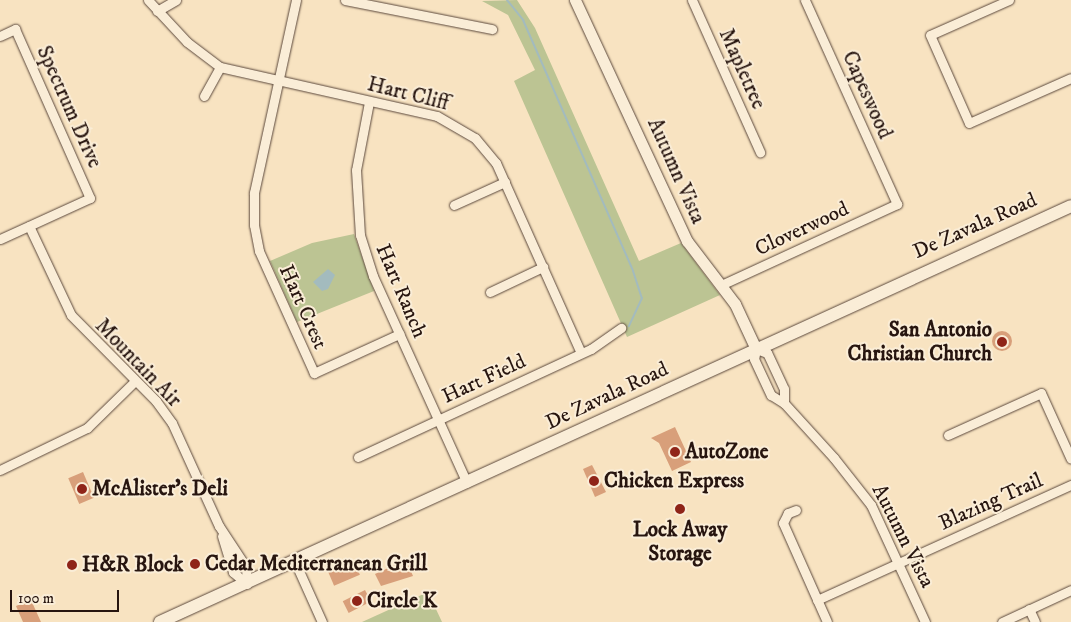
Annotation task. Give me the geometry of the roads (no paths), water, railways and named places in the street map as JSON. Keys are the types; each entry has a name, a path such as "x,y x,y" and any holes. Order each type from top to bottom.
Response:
{"main road":[{"name":"De Zavala Road","path":"160,622 247,584 1071,206"}],"street":[{"name":"Hart Cliff","path":"148,0 187,42 220,67 278,82 432,115 457,125 486,150 505,182 581,353"},
{"path":"157,11 176,0"},
{"name":"Hart Crest","path":"296,0 254,193 254,225 260,250 314,373 399,334"},
{"path":"345,0 492,29"},
{"name":"Autumn Vista","path":"575,0 683,233 739,311 756,349 754,359 771,395 784,403 862,491 925,622"},
{"name":"Mapletree","path":"692,0 760,152"},
{"name":"Capeswood","path":"805,0 897,204"},
{"path":"1008,0 930,35 970,123 1071,78"},
{"name":"Spectrum Drive","path":"0,36 15,29 90,198 29,226"},
{"path":"204,96 220,67"},
{"name":"Hart Ranch","path":"369,102 356,170 356,213 365,256 467,483"},
{"path":"454,205 505,182"},
{"path":"245,191 254,193"},
{"name":"Cloverwood","path":"721,285 897,204"},
{"path":"0,238 29,226"},
{"name":"Mountain Air","path":"29,226 71,315 135,381 172,423 219,526 233,572 247,584"},
{"path":"490,292 543,267"},
{"name":"Hart Field","path":"358,457 581,353 621,328"},
{"name":"Autumn Vista","path":"756,349 768,352 784,389 784,403"},
{"path":"0,470 87,428 135,381"},
{"path":"948,435 1040,392 1071,459"},
{"name":"Blazing Trail","path":"817,600 1071,484"},
{"path":"796,510 788,513 783,523 827,622"},
{"path":"295,562 322,622"},
{"path":"1002,622 1071,590"},
{"path":"1029,610 1035,622"}],"water":[{"path":"328,269 335,275 328,289 322,291 313,282"}],"waterway":[{"path":"507,0 523,20 633,271 642,298 629,326"}],"place":[{"name":"San Antonio Christian Church","path":"1002,342"},
{"name":"AutoZone","path":"675,452"},
{"name":"Chicken Express","path":"594,481"},
{"name":"McAlister's Deli","path":"82,489"},
{"name":"Lock Away Storage","path":"680,509"},
{"name":"Cedar Mediterranean Grill","path":"195,564"},
{"name":"H&R Block","path":"72,565"},
{"name":"Circle K","path":"357,601"}]}
